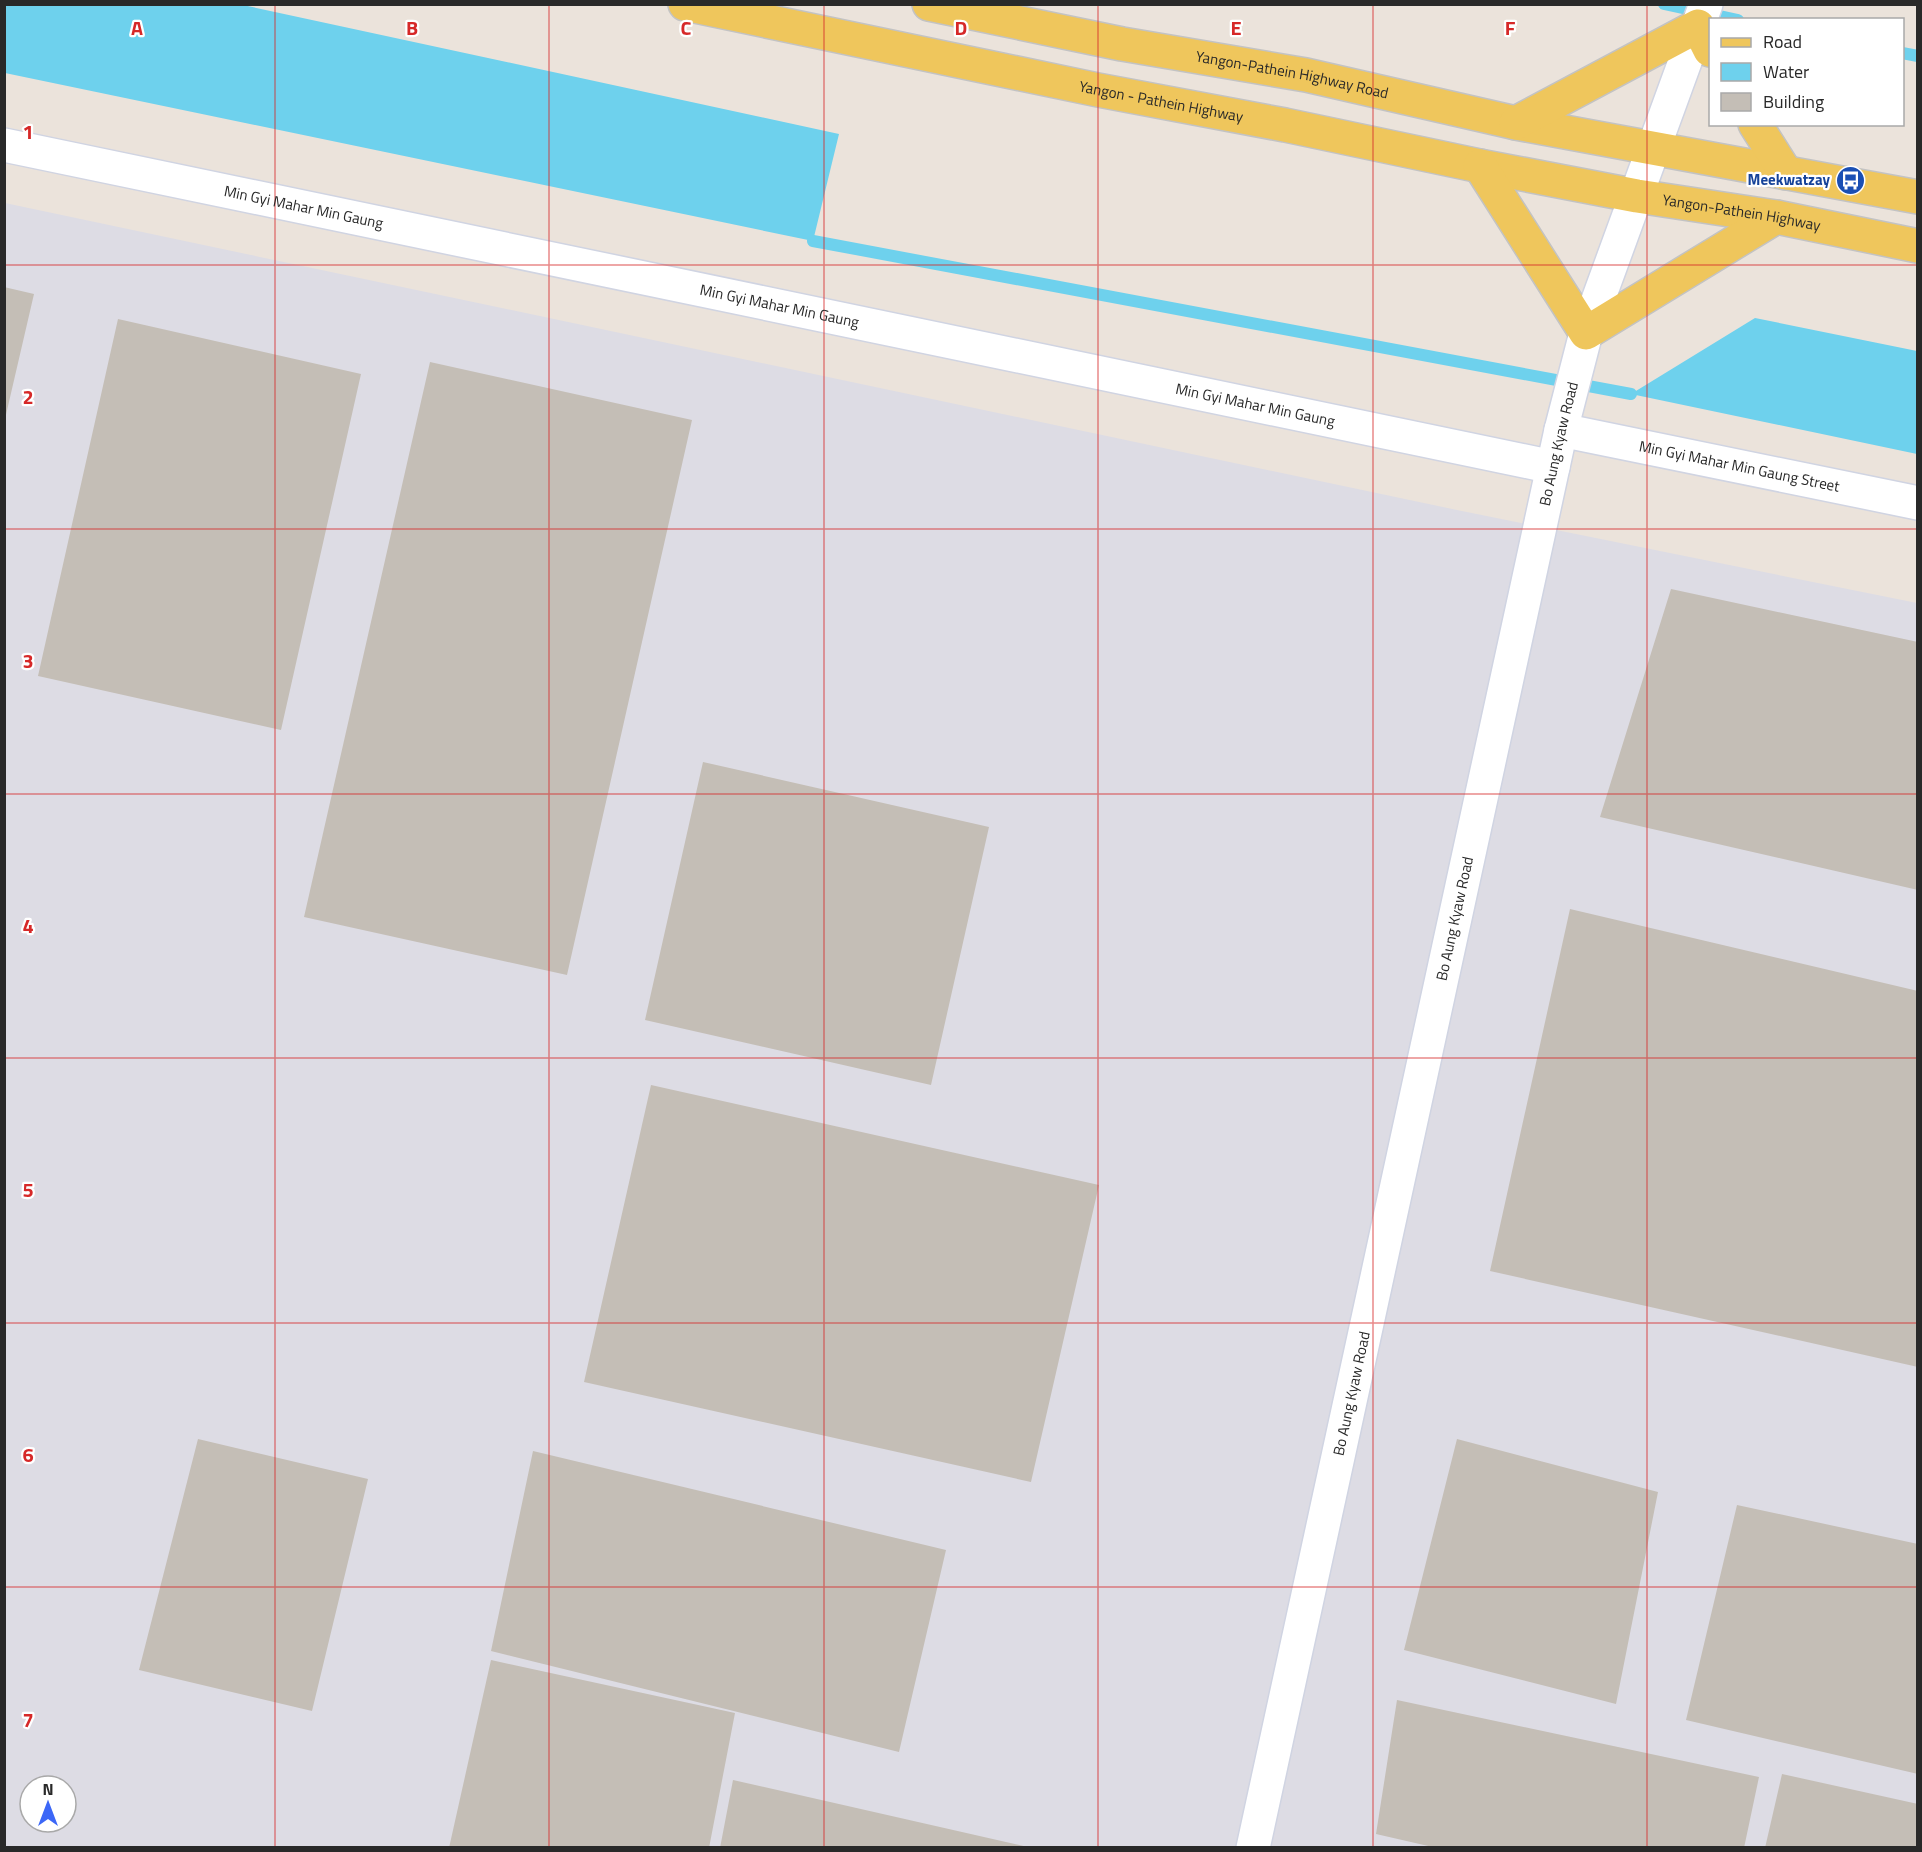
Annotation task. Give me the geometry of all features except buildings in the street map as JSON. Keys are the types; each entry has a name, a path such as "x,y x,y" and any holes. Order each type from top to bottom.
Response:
{"main road":[{"name":"Yangon - Pathein Highway","path":"685,4 1098,90 1637,196"},
{"name":"Yangon-Pathein Highway Road","path":"929,4 1122,44 1306,75 1516,123 1654,149"},
{"path":"1516,123 1705,27"},
{"path":"1756,126 1786,173"},
{"path":"1654,149 1917,197"},
{"path":"1480,166 1587,333 1776,217 1917,246"},
{"name":"Yangon-Pathein Highway","path":"1637,196 1776,217"}],"street":[{"name":"Bo Aung Kyaw Road","path":"1253,1848 1561,430 1587,333 1654,149 1705,27"},
{"name":"Min Gyi Mahar Min Gaung","path":"4,145 1553,467"},
{"name":"Min Gyi Mahar Min Gaung Street","path":"1561,430 1917,503"}],"shaded area":[{"path":"5,203 1457,510 1917,603 1917,1847 5,1848"}],"water":[{"path":"5,4 243,5 839,134 813,241 5,73"},
{"path":"1755,318 1917,351 1917,454 1631,394"}],"waterway":[{"path":"1664,4 1729,18"},
{"path":"1904,53 1918,56"},
{"path":"813,241 1631,394"}],"place":[{"name":"Meekwatzay","path":"1851,180"}]}
